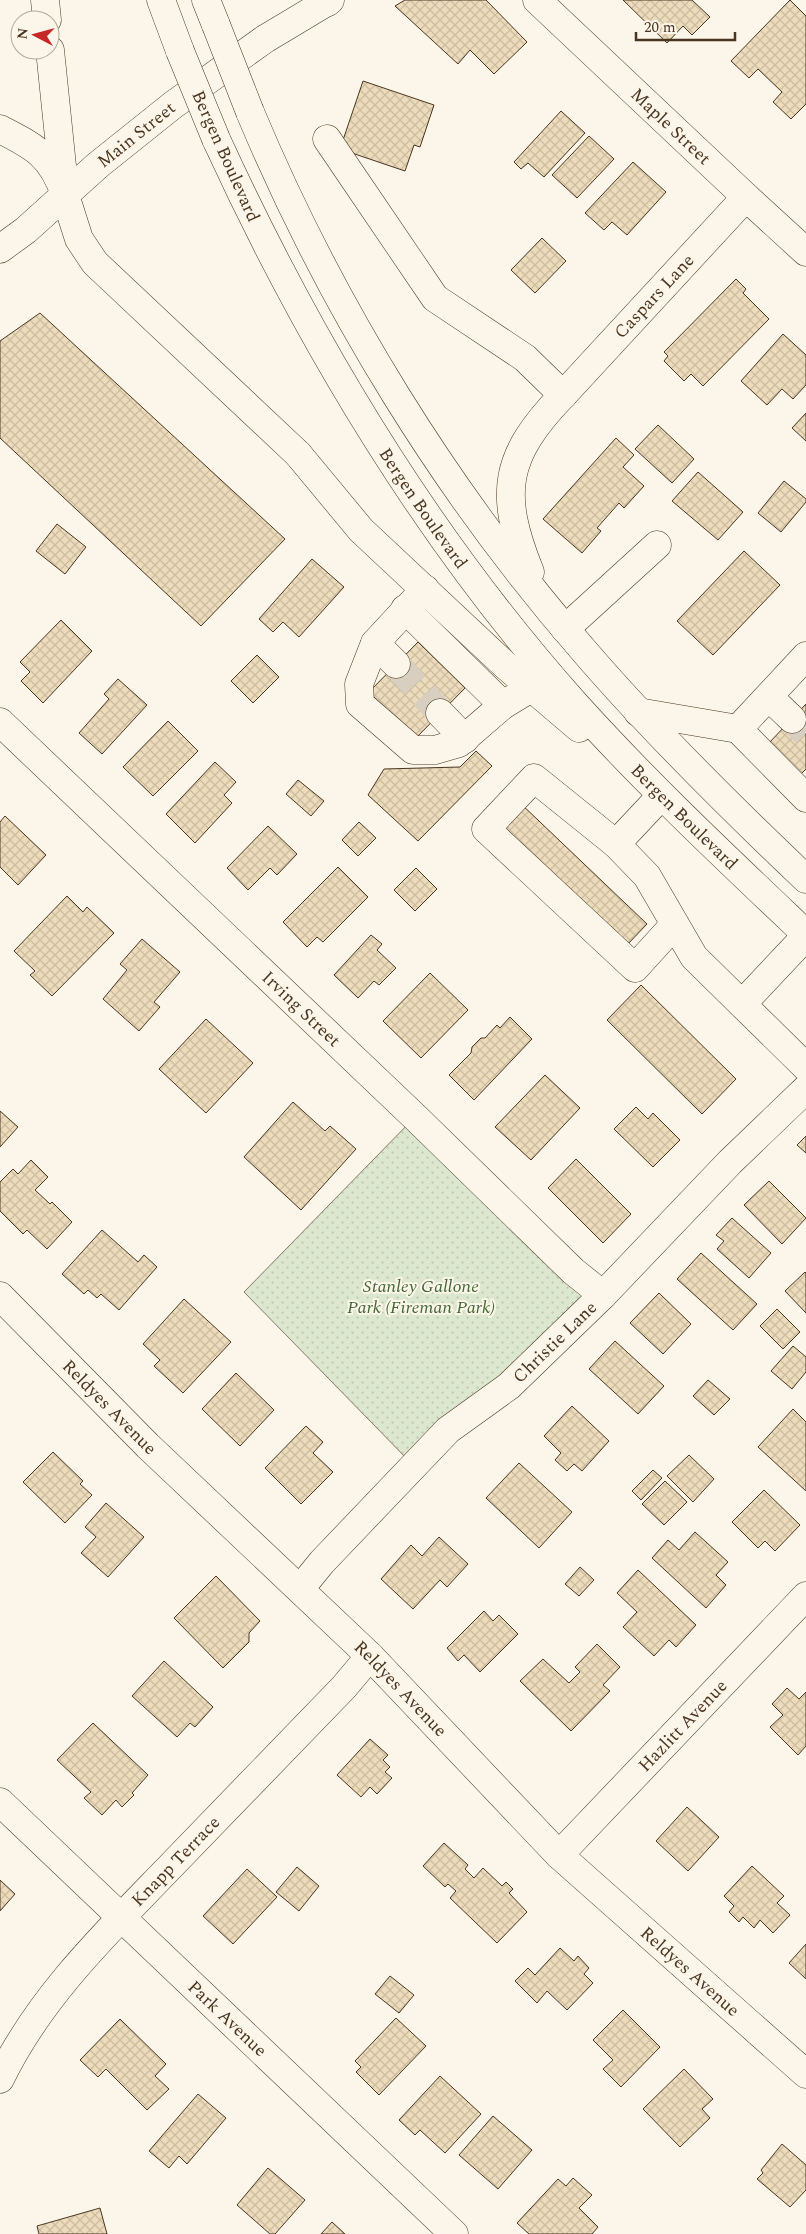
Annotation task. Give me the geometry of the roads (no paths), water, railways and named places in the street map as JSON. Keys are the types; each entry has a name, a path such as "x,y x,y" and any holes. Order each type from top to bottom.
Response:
{"main road":[{"name":"Bergen Boulevard","path":"161,0 216,139 270,252 354,403 405,483 459,560 534,656 573,702 661,796 806,935"},
{"name":"Maple Street","path":"537,0 806,252"},
{"name":"Main Street","path":"0,249 26,230 131,137 219,70 265,39 328,1"},
{"path":"211,12 250,112 289,199 317,254 374,357 462,492 546,605 638,712 705,781 806,879"},
{"path":"51,60 65,195"},
{"path":"0,129 32,147 47,159 56,173 65,195 79,239 95,263 298,454 361,530 531,688 661,796 616,844"},
{"path":"328,139 435,298 525,358 563,394"},
{"name":"Caspars Lane","path":"546,605 530,572 518,538 511,507 511,491 516,458 523,443 543,415 746,197"},
{"path":"566,629 657,545"},
{"path":"425,589 375,643 359,684 360,704 413,750 435,750 459,743 503,705 531,688"},
{"path":"405,609 503,705"},
{"path":"375,643 396,664"},
{"path":"738,729 768,697 804,664"},
{"path":"768,697 792,719"},
{"path":"638,712 738,729 806,798"},
{"path":"440,713 465,739"},
{"name":"Irving Street","path":"0,722 408,1110 573,1272 603,1296"},
{"path":"675,924 635,968 486,829 534,778 616,844 647,876 675,924 694,957 806,1067"},
{"path":"742,1004 806,935"},
{"name":"Christie Lane","path":"300,1589 322,1562 448,1430 509,1386 603,1296 730,1162 806,1089"},
{"name":"Reldyes Avenue","path":"0,1296 148,1446 370,1656 559,1855 806,2074"},
{"name":"Hazlitt Avenue","path":"559,1855 806,1596"},
{"name":"Knapp Terrace","path":"0,2079 14,2051 43,2007 119,1917 344,1687 370,1656"},
{"name":"Park Avenue","path":"0,1802 454,2234"}],"tunnel":[{"path":"396,664 440,713"},
{"path":"792,719 806,733"}],"park label":[{"name":"Stanley Gallone Park (Fireman Park)","path":"421,1296"}]}
